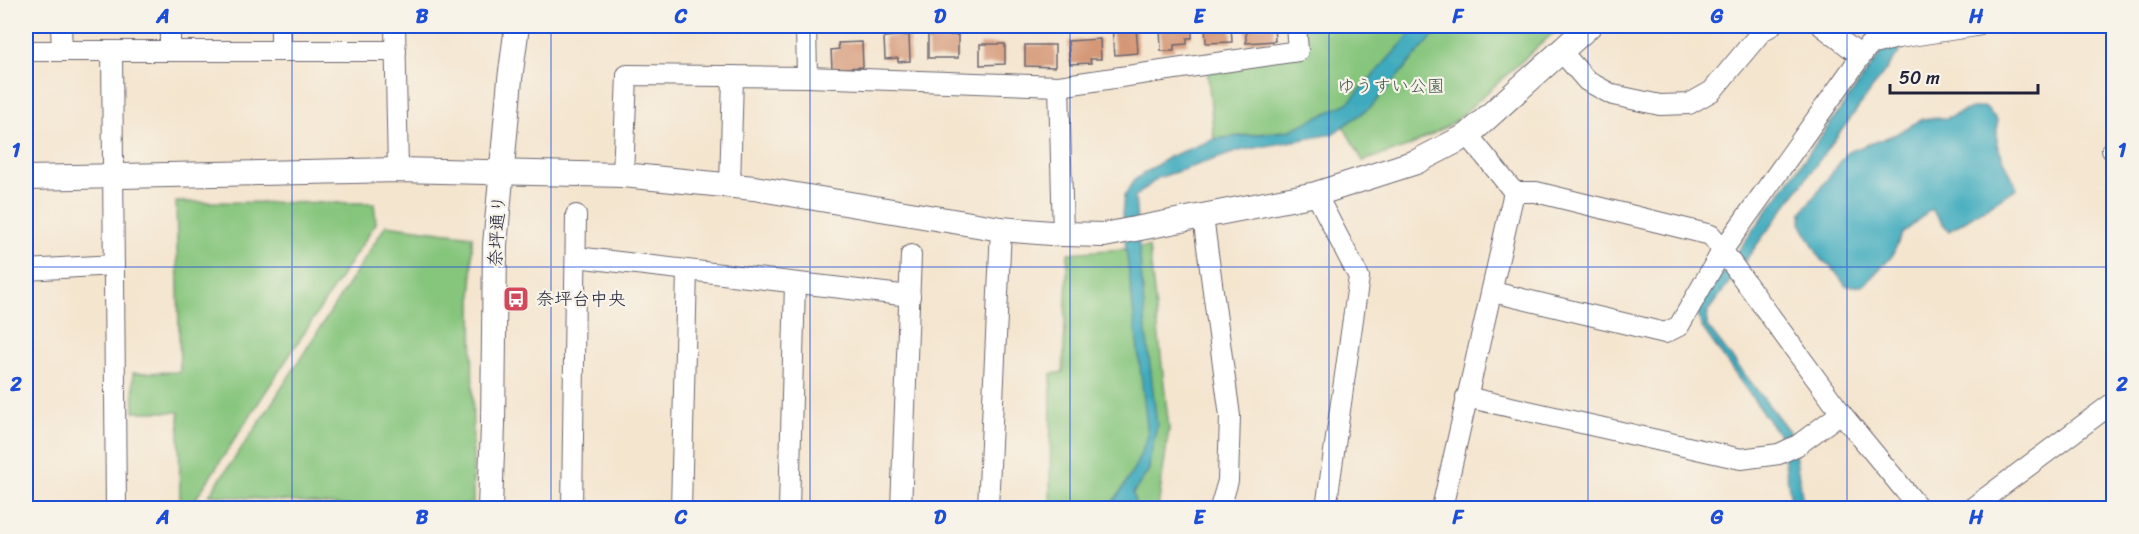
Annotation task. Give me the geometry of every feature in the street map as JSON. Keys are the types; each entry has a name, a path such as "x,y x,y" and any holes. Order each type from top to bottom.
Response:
{"street":[{"path":"61,26 62,51"},
{"path":"170,26 170,51"},
{"path":"281,26 281,51"},
{"path":"395,26 398,170"},
{"name":"奈坪通り","path":"490,508 495,245 518,26"},
{"path":"806,26 807,76"},
{"path":"623,175 627,75 807,76 1059,86 1298,51 1296,26"},
{"path":"26,178 398,170 623,175 730,186 1001,229 1104,235 1316,194 1416,162 1468,135 1589,26"},
{"path":"1561,51 1587,81 1613,95 1660,105 1689,104 1712,91 1762,32 1771,26"},
{"path":"1822,26 1861,56"},
{"path":"1493,292 1665,333 1679,326 1730,261 1869,45 1890,39 1968,26"},
{"path":"26,51 396,51"},
{"path":"112,51 116,508"},
{"path":"730,186 733,76"},
{"path":"1059,86 1063,234"},
{"path":"1468,135 1514,192"},
{"path":"1514,192 1536,192 1711,235 1841,413 1919,508"},
{"path":"1446,508 1466,397 1493,292 1514,192"},
{"path":"1316,194 1359,277 1326,508"},
{"path":"572,508 576,215"},
{"path":"1203,217 1230,417 1228,481 1221,508"},
{"path":"988,508 1001,229"},
{"path":"901,508 911,255"},
{"path":"576,257 910,296"},
{"path":"26,270 114,265"},
{"path":"681,508 687,271"},
{"path":"789,508 795,284"},
{"path":"1466,397 1741,459 1788,449 1841,413"},
{"path":"1972,508 2114,402"}],"green space":[{"name":"ゆうすい公園","path":"1296,26 1561,26 1453,123 1410,146 1363,161 1342,124 1214,139 1207,65 1297,51"},
{"path":"176,202 374,203 376,223 195,500 321,508 180,508 179,412 134,412 133,373 180,372"},
{"path":"386,225 472,236 473,505 360,507 209,495 261,420"},
{"path":"1149,247 1169,429 1158,508 1050,508 1051,374 1063,372 1068,253"}],"water":[{"path":"1418,26 1442,26 1371,107 1332,134 1239,151 1158,178 1135,197 1157,426 1149,470 1133,493 1136,508 1108,508 1131,473 1148,435 1122,214 1124,196 1134,180 1169,157 1214,139 1288,131 1348,103"},
{"path":"1880,26 1895,26 1900,51 1708,311 1707,326 1792,435 1804,508 1792,508 1781,438 1701,326 1697,308 1884,49"},
{"path":"1985,107 1997,120 1997,145 2017,188 1949,231 1931,209 1902,234 1892,256 1863,286 1846,286 1831,266 1821,260 1801,223 1802,212 1848,152 1896,134 1922,119 1947,118 1972,108"}],"building":[{"path":"1160,26 1192,26 1192,38 1187,38 1187,44 1174,45 1174,51 1161,51"},
{"path":"1205,26 1231,26 1232,42 1206,43"},
{"path":"1246,26 1274,26 1275,41 1246,43"},
{"path":"1136,27 1138,53 1115,55 1112,29"},
{"path":"909,35 910,61 898,62 898,58 885,59 884,37"},
{"path":"928,35 958,35 958,58 928,58"},
{"path":"1100,39 1101,59 1090,59 1091,63 1070,64 1068,41"},
{"path":"862,42 863,67 832,69 831,50 839,49 838,43"},
{"path":"980,44 1005,44 1005,64 980,65"},
{"path":"1025,45 1055,45 1055,67 1025,66"}],"place":[{"name":"奈坪台中央","path":"516,299"}]}
